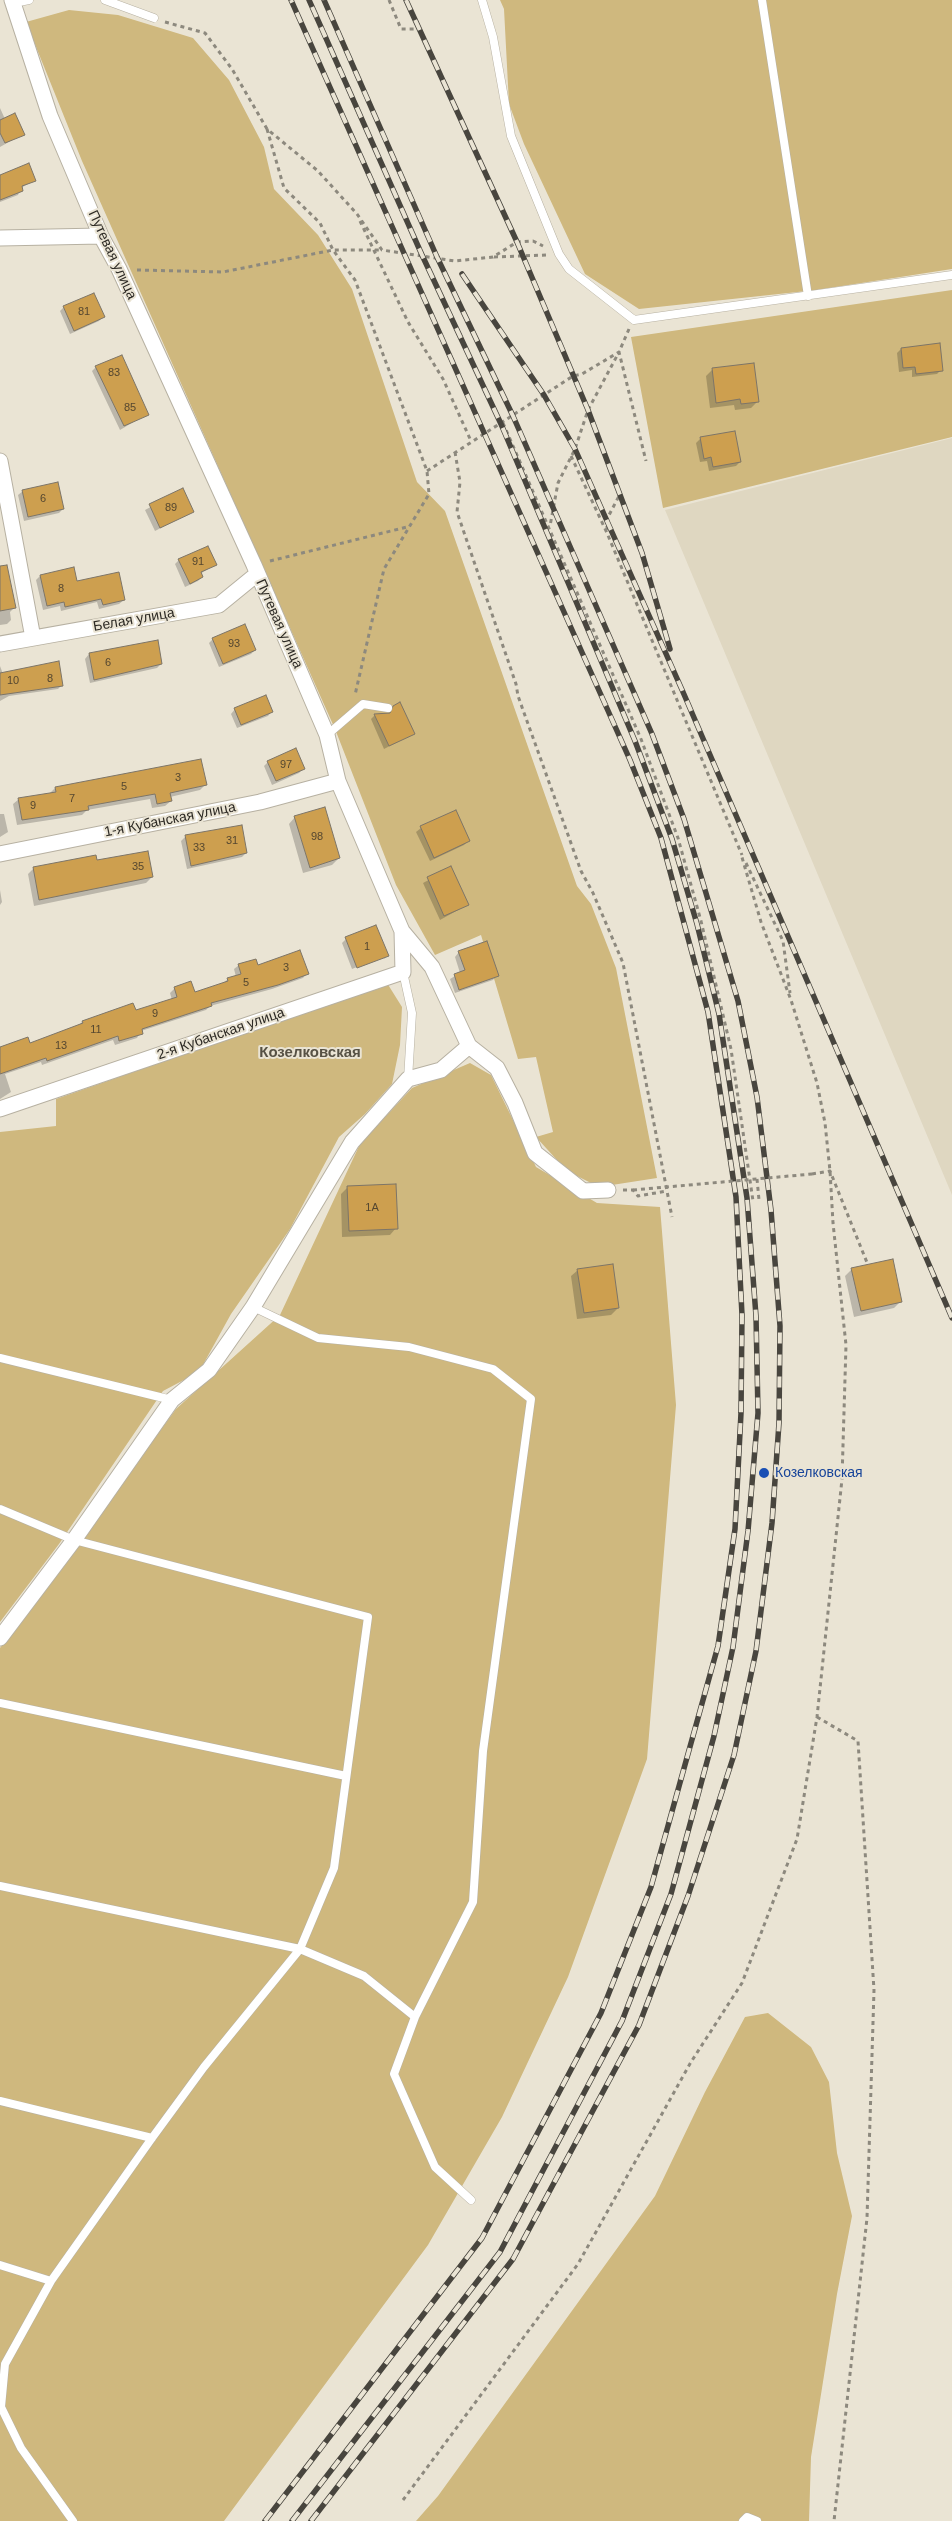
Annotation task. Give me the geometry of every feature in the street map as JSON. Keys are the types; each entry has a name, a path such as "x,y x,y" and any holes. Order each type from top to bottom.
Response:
{"street":[{"name":"Путевая улица","path":"14,3 50,116 102,236 119,269 256,569 327,735 338,781 402,931 432,967 469,1046 497,1068 515,1103 535,1153 584,1191 608,1190"},
{"path":"0,238 102,236"},
{"path":"0,461 33,638"},
{"name":"Белая улица","path":"0,644 219,605 256,569"},
{"name":"1-я Кубанская улица","path":"0,854 260,802 338,781"},
{"path":"402,931 403,972"},
{"name":"2-я Кубанская улица","path":"0,1109 403,972"},
{"path":"0,1638 74,1540 172,1400 209,1370 253,1307 352,1142 408,1079 441,1070 469,1046"}],"lane":[{"path":"105,0 154,18"},
{"path":"482,0 493,37 511,136 559,254 569,269 634,320 952,276"},
{"path":"762,0 808,296"},
{"path":"327,735 363,704 388,708"},
{"path":"403,972 412,1013 408,1079"},
{"path":"253,1307 318,1338 409,1347 493,1368 531,1399 483,1751 473,1902 415,2017 394,2074 435,2167 471,2200"},
{"path":"0,1358 172,1400"},
{"path":"0,1509 74,1540 368,1617 334,1868 300,1949 204,2067 152,2138 51,2282 5,2364 1,2407 21,2448 73,2521"},
{"path":"0,1703 346,1776"},
{"path":"0,1886 300,1949 364,1976 415,2017"},
{"path":"0,2101 152,2138"},
{"path":"0,2265 51,2282"},
{"path":"743,2521 747,2517 757,2521"}],"path":[{"path":"389,0 402,29 419,29"},
{"path":"154,18 204,33 232,69 267,129 284,188 320,223 333,250 355,280 426,471 429,494 384,570 365,658 349,715"},
{"path":"267,129 318,171 357,214 382,250"},
{"path":"357,214 408,322 443,379 471,441"},
{"path":"493,257 517,242 533,241 559,254"},
{"path":"119,269 223,272 333,250 382,250 455,261 559,254"},
{"path":"550,527 558,483 572,456 588,410 634,320"},
{"path":"426,471 573,376 582,374 619,352"},
{"path":"619,352 646,461"},
{"path":"503,423 641,739 678,838 701,921 731,1049 753,1201"},
{"path":"455,452 460,482 457,512 516,684 518,696 581,871 593,893 623,963 672,1216"},
{"path":"572,456 607,533 742,854 783,941 791,1000"},
{"path":"607,533 607,519 620,494"},
{"path":"256,569 408,527"},
{"path":"402,2500 578,2264 691,2062 742,1983 797,1839 817,1717 842,1469 846,1345 833,1223 830,1171 817,1083 791,1000 761,922 742,854"},
{"path":"667,1191 638,1196 633,1190 830,1171"},
{"path":"830,1171 868,1265"},
{"path":"757,1179 759,1200"},
{"path":"817,1717 858,1741 874,1990 867,2218 834,2521"}],"shaded area":[{"path":"500,0 952,0 952,269 816,290 639,309 585,274 524,144 509,104 504,9"},
{"path":"69,10 118,15 193,38 229,80 264,147 274,189 318,235 352,289 417,482 445,511 577,886 591,904 616,968 657,1178 599,1187 567,1171 536,1137 553,1132 536,1057 518,1059 481,935 435,955 396,885 335,729 82,161 26,22"},
{"path":"952,290 952,437 663,508 631,337"},
{"path":"952,438 952,1195 665,510"},
{"path":"387,983 402,1007 400,1045 392,1084 365,1114 339,1137 290,1229 231,1314 199,1372 163,1391 59,1544 0,1622 0,1132 56,1126 56,1099"},
{"path":"470,1063 491,1075 536,1167 597,1203 660,1207 676,1405 647,1759 568,1977 502,2117 428,2245 224,2521 0,2521 0,1648 176,1409 280,1315 360,1144 412,1088"},
{"path":"768,2013 811,2047 829,2082 837,2153 852,2216 837,2294 811,2457 809,2521 416,2521 438,2496 655,2196 705,2092 745,2017"}],"building":[{"path":"15,113 25,135 5,143 0,133 0,120"},
{"path":"29,163 36,181 22,186 23,191 0,200 0,175"},
{"path":"94,293 105,317 74,331 63,306"},
{"path":"940,343 943,371 916,374 915,367 903,368 901,348"},
{"path":"122,355 149,415 124,426 95,366"},
{"path":"754,363 759,402 741,404 740,399 716,403 712,368"},
{"path":"735,431 741,462 713,467 711,457 704,459 700,437"},
{"path":"58,482 64,509 28,517 22,490"},
{"path":"183,488 194,512 160,528 149,504"},
{"path":"208,546 217,565 201,572 203,577 190,584 178,559"},
{"path":"7,565 16,608 0,611 0,566"},
{"path":"74,567 77,581 119,572 125,600 103,605 101,599 65,607 64,602 47,606 40,575"},
{"path":"245,624 256,650 223,664 212,638"},
{"path":"158,640 162,664 94,680 89,653"},
{"path":"59,661 63,686 0,695 0,673"},
{"path":"266,695 273,712 241,725 234,708"},
{"path":"400,702 415,734 389,746 374,714 390,713 393,706"},
{"path":"296,748 305,769 276,781 267,761"},
{"path":"201,759 207,785 170,793 172,801 157,804 155,794 88,806 89,810 22,820 18,798 56,792 55,787"},
{"path":"325,807 340,858 310,868 294,816"},
{"path":"456,810 470,841 434,858 420,826"},
{"path":"242,825 247,853 191,866 185,835"},
{"path":"148,851 153,877 39,900 33,867 96,855 97,860"},
{"path":"451,866 469,905 444,916 427,877"},
{"path":"376,925 389,956 357,968 345,937"},
{"path":"487,941 499,976 459,990 454,974 465,970 458,951"},
{"path":"300,950 309,974 278,985 211,1003 212,1006 142,1029 143,1034 119,1041 118,1036 47,1061 46,1058 0,1074 0,1047 28,1037 30,1043 83,1023 82,1021 133,1003 136,1010 177,997 174,987 191,981 195,992 228,981 227,978 241,974 238,964 256,959 258,965"},
{"path":"396,1184 398,1229 349,1231 347,1186"},
{"path":"893,1259 902,1302 861,1311 851,1268"},
{"path":"613,1264 619,1308 584,1313 577,1269"}],"railway":[{"path":"265,2521 482,2238 601,2013 651,1887 718,1646 735,1529 741,1413 742,1315 736,1197 708,1012 661,838 630,760 291,0"},
{"path":"292,2521 500,2252 622,2021 671,1894 714,1736 733,1647 748,1531 758,1413 756,1316 747,1198 719,1014 697,924 672,839 635,741 501,424 422,255 309,0"},
{"path":"311,2521 513,2259 639,2025 688,1896 734,1755 756,1651 772,1523 779,1423 780,1326 771,1210 757,1097 738,1001 684,819 652,734 513,416 437,257 324,0"},
{"path":"406,0 517,242 588,410 642,553 670,649"},
{"path":"462,274 544,395 575,449 683,692 952,1318"}],"place":[{"name":"Козелковская","path":"764,1473"}],"district":[{"name":"Козелковская","path":"310,1053"}]}
